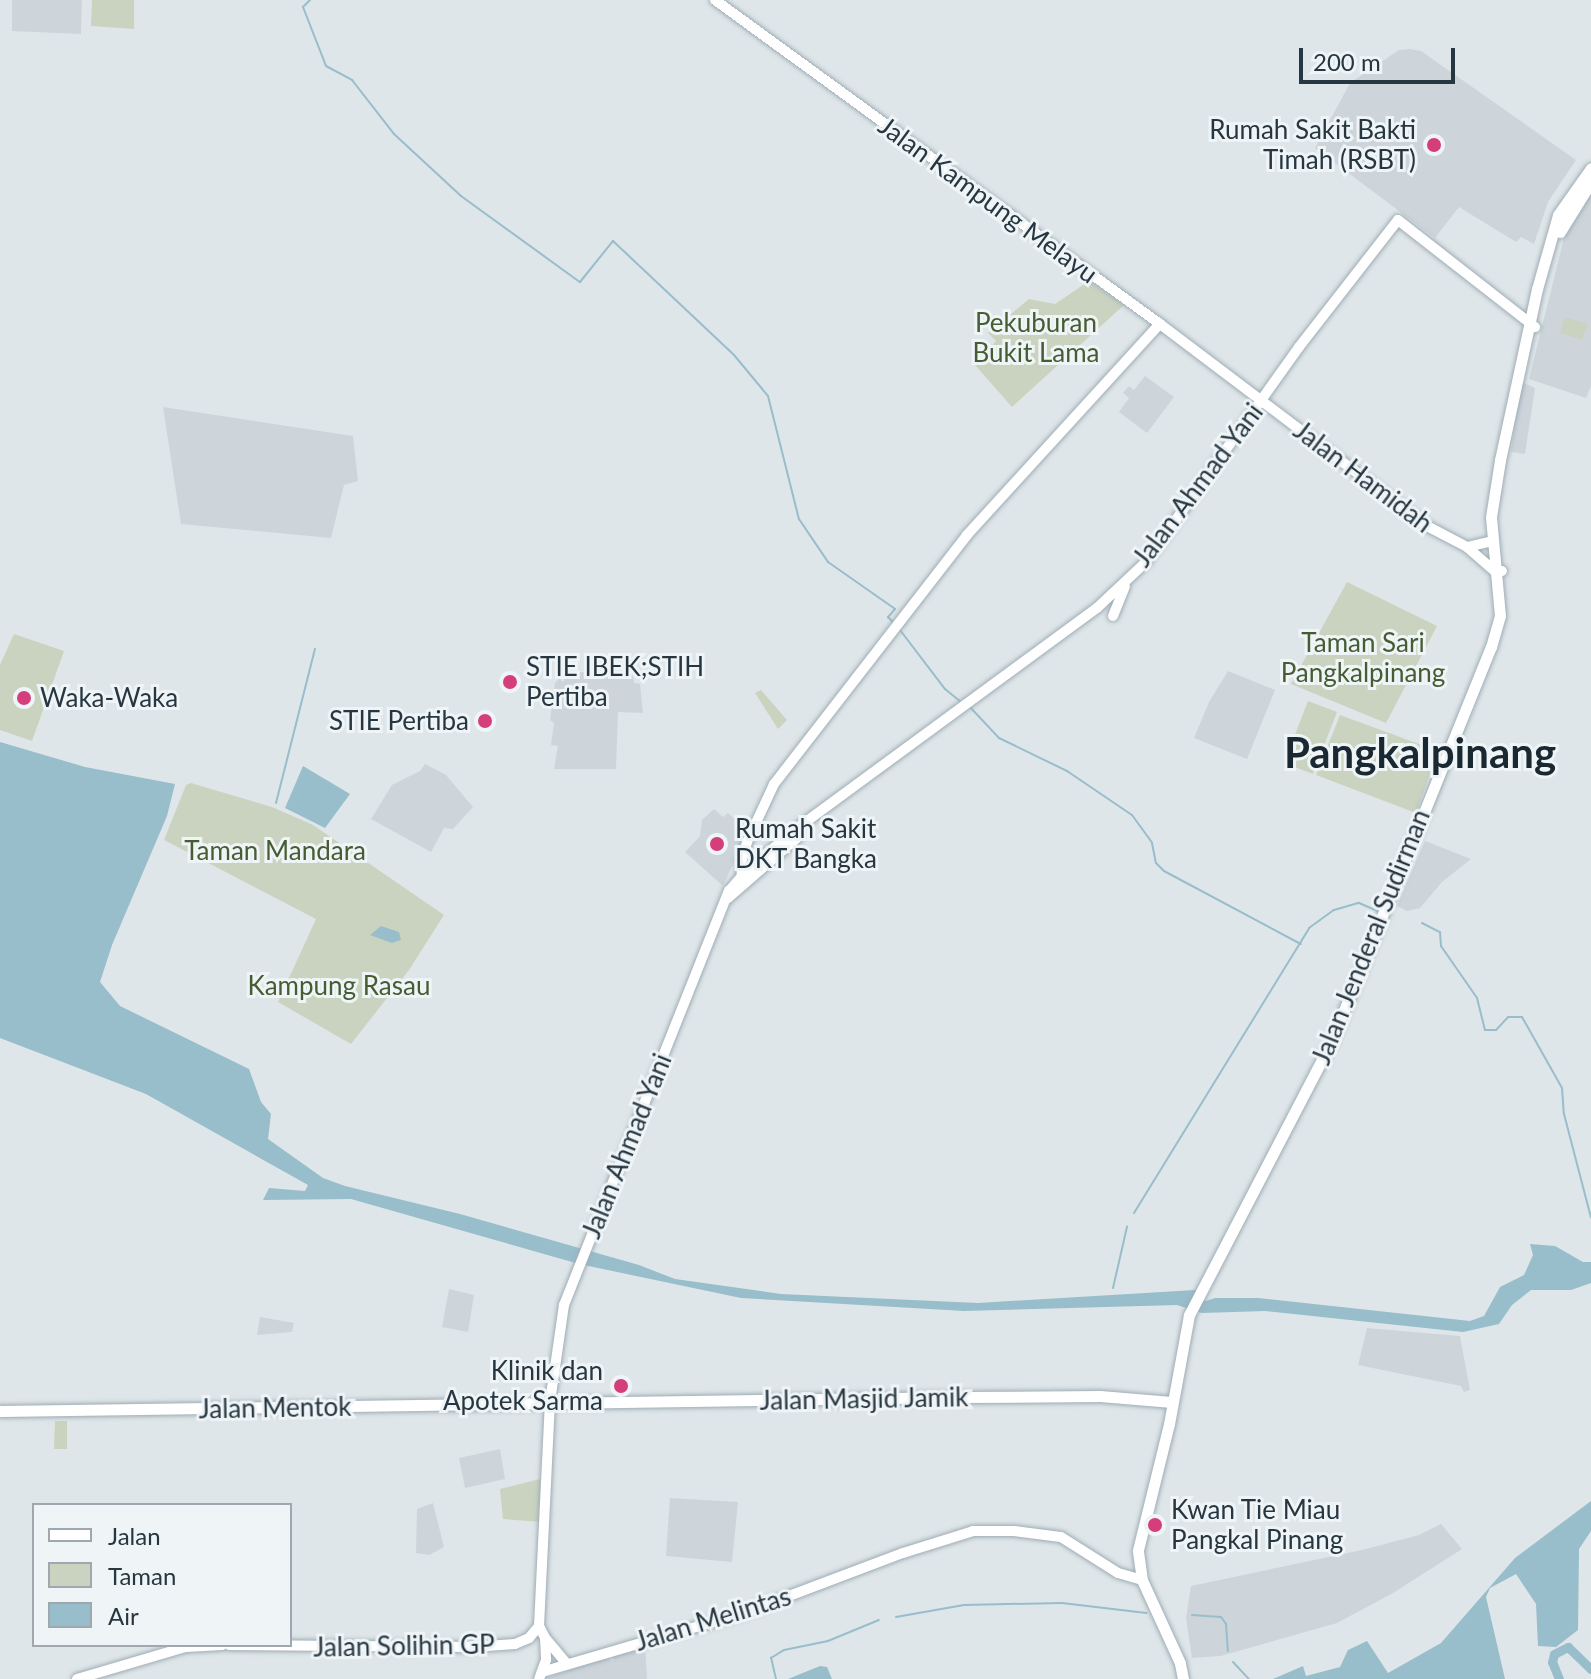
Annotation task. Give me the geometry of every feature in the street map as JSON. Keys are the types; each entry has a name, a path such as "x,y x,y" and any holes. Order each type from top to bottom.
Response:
{"highway":[{"name":"Jalan Jenderal Sudirman","path":"1499,572 1492,541 1498,488 1532,325 1558,215 1591,168"},
{"name":"Jalan Jenderal Sudirman","path":"1532,325 1562,225 1591,182"},
{"name":"Jalan Jenderal Sudirman","path":"1186,1679 1183,1656 1153,1594 1142,1551 1193,1314 1326,1052 1474,698 1499,621 1498,488"},
{"name":"Jalan Masjid Jamik","path":"550,1402 1100,1396 1175,1403"},
{"name":"Jalan Mentok","path":"0,1411 550,1402"},
{"name":"Jalan Jenderal Sudirman","path":"1175,1403 1139,1536 1142,1580 1186,1679"}],"main road":[{"name":"Jalan Kampung Melayu","path":"715,0 1261,401"},
{"name":"Jalan Ahmad Yani","path":"550,1402 560,1322 584,1251 728,898 746,876 818,815 1097,608 1149,558 1261,401 1398,220 1532,325"},
{"path":"746,876 741,863 755,820 774,784 941,570 1161,325"},
{"name":"Jalan Hamidah","path":"1261,401 1427,526 1467,547 1499,572"},
{"path":"1467,547 1492,541"},
{"path":"1113,616 1130,577"},
{"path":"550,1402 539,1626 567,1664"},
{"name":"Jalan Melintas","path":"540,1675 567,1664 753,1610 883,1560 967,1533 1014,1531 1065,1539 1118,1573 1142,1580"},
{"name":"Jalan Solihin GP","path":"292,1646 472,1647 521,1643 539,1626"},
{"path":"540,1675 546,1660 545,1638"},
{"path":"77,1679 186,1647"}],"shaded area":[{"path":"12,0 82,0 81,34 12,31"},
{"name":"Rumah Sakit Bakti Timah (RSBT)","path":"1399,50 1421,51 1576,160 1548,202 1534,244 1521,237 1516,242 1459,207 1435,238 1315,148 1350,83"},
{"path":"1591,190 1591,386 1586,398 1529,379 1567,226"},
{"path":"1145,376 1174,397 1147,433 1119,412 1129,398 1123,393 1129,386 1134,390"},
{"path":"1521,382 1535,388 1525,454 1511,452"},
{"path":"163,407 353,436 358,481 344,485 331,538 181,524"},
{"path":"566,671 633,676 634,683 640,684 643,713 618,712 616,769 554,769 558,746 551,745 554,723 550,720 555,683 560,678 563,683"},
{"path":"1228,671 1275,690 1247,759 1194,738 1209,702"},
{"path":"425,764 446,775 473,807 453,829 444,828 431,852 371,819 392,785 420,771"},
{"name":"Rumah Sakit DKT Bangka","path":"714,809 723,817 728,813 741,825 745,821 750,826 723,886 685,852 700,836 702,820"},
{"path":"1425,841 1471,859 1442,882 1420,908 1407,911 1397,906"},
{"path":"449,1289 474,1295 468,1332 442,1327"},
{"path":"260,1317 294,1323 292,1332 257,1335"},
{"path":"1367,1328 1460,1336 1470,1390 1464,1392 1461,1386 1358,1365"},
{"path":"500,1449 505,1479 465,1488 459,1458"},
{"path":"670,1498 738,1502 732,1562 666,1556"},
{"path":"433,1503 444,1547 429,1555 416,1553 417,1509"},
{"path":"1441,1524 1462,1549 1393,1593 1337,1623 1221,1656 1192,1658 1186,1618 1191,1586 1362,1550 1419,1535"},
{"path":"645,1646 647,1679 545,1679 609,1656 610,1661 614,1660 612,1653"}],"green space":[{"path":"92,0 134,0 134,29 91,26"},
{"name":"Pekuburan Bukit Lama","path":"1089,281 1124,305 1012,407 975,365 996,341 988,333 1029,299 1055,304"},
{"path":"1565,317 1588,324 1582,340 1560,333"},
{"name":"Taman Sari Pangkalpinang","path":"1347,582 1437,626 1386,723 1291,684"},
{"name":"Waka-Waka","path":"14,634 64,651 32,741 0,730 0,665"},
{"path":"761,690 787,720 778,729 755,693"},
{"path":"1308,701 1337,712 1313,774 1284,763"},
{"path":"1340,715 1438,751 1416,813 1316,775"},
{"name":"Taman Mandara","path":"191,783 272,807 313,825 444,915 409,970 351,1044 278,1002 316,919 164,840 186,785"},
{"path":"55,1421 67,1421 67,1449 54,1449"},
{"path":"540,1479 542,1522 503,1519 500,1489"}],"water":[{"path":"0,742 85,767 175,784 167,816 112,945 100,982 120,1006 249,1069 261,1102 271,1114 268,1139 323,1178 345,1186 460,1214 639,1265 675,1279 781,1294 978,1303 1195,1290 1201,1300 1206,1301 1215,1298 1258,1298 1470,1321 1484,1316 1500,1287 1524,1275 1533,1255 1530,1244 1555,1246 1583,1262 1591,1262 1591,1283 1571,1290 1531,1290 1512,1305 1499,1324 1463,1332 1265,1311 1202,1313 1177,1305 964,1311 741,1298 579,1264 351,1199 263,1200 269,1188 305,1191 308,1185 146,1094 0,1038"},
{"path":"303,766 350,794 325,828 285,808"},
{"path":"381,926 399,932 401,940 392,943 370,935"},
{"path":"1591,1501 1591,1531 1579,1549 1578,1630 1556,1647 1538,1646 1536,1604 1516,1574 1490,1588 1486,1597 1505,1679 1273,1679 1303,1666 1306,1676 1340,1667 1348,1650 1367,1641 1388,1673 1441,1643 1515,1558"},
{"path":"820,1666 827,1667 832,1679 788,1679"}],"waterway":[{"path":"310,0 303,7 326,66 352,80 394,134 461,196 580,282 613,241 734,355 768,396 799,519 828,562 895,609 888,617 893,622"},
{"path":"900,630 945,689 960,701"},
{"path":"276,803 315,649"},
{"path":"969,706 999,738 1067,771 1132,815 1152,843 1156,863 1164,871 1301,944"},
{"path":"1134,1213 1309,928 1334,910 1359,903 1378,911"},
{"path":"1422,923 1440,932 1441,946 1477,998 1485,1030 1496,1030 1508,1017 1522,1017 1562,1088 1564,1114 1591,1218"},
{"path":"1113,1288 1127,1227"},
{"path":"896,1617 964,1605 1062,1603 1146,1613"},
{"path":"1192,1615 1221,1617 1226,1624 1228,1651"},
{"path":"776,1679 771,1658 784,1650 828,1641 879,1620"},
{"path":"1559,1679 1552,1662 1554,1654 1568,1647 1591,1669"},
{"path":"1233,1662 1249,1679"}],"place":[{"name":"Rumah Sakit Bakti Timah (RSBT)","path":"1434,145"},
{"name":"STIE IBEK;STIH Pertiba","path":"510,682"},
{"name":"Waka-Waka","path":"24,698"},
{"name":"STIE Pertiba","path":"485,721"},
{"name":"Rumah Sakit DKT Bangka","path":"717,844"},
{"name":"Klinik dan Apotek Sarma","path":"621,1386"},
{"name":"Kwan Tie Miau Pangkal Pinang","path":"1155,1525"}],"district":[{"name":"Pangkalpinang","path":"1420,752"}],"park label":[{"name":"Kampung Rasau","path":"339,986"}]}
